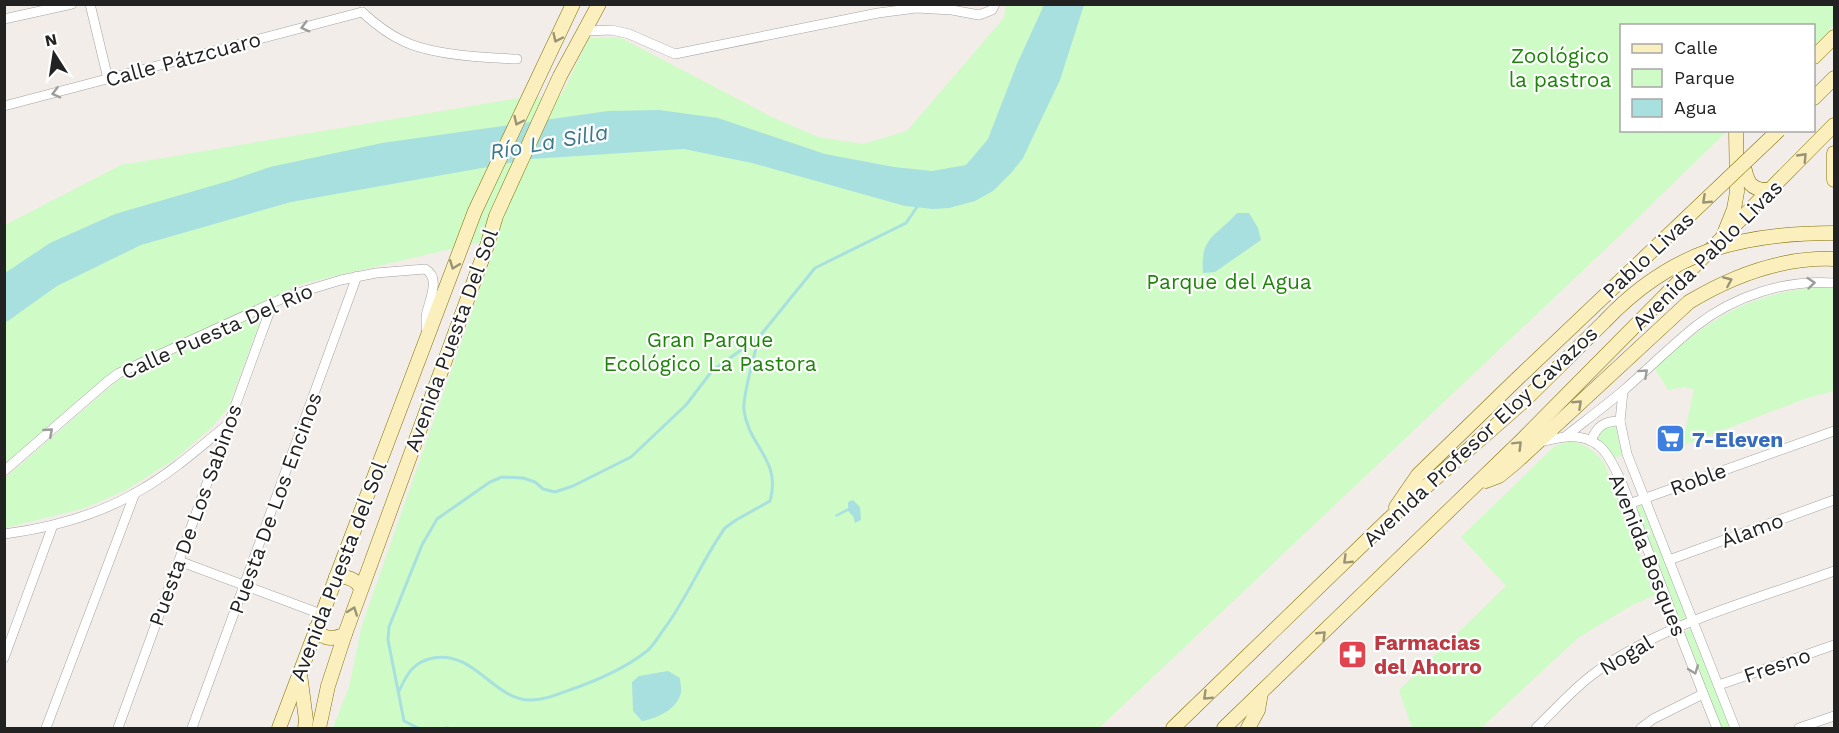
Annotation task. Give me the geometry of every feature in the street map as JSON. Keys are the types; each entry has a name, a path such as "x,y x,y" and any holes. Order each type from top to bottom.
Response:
{"main road":[{"name":"Avenida Puesta Del Sol","path":"328,686 361,588 496,216 560,76 599,4"},
{"name":"Avenida Puesta Del Sol","path":"475,211 572,6"},
{"path":"1815,56 1834,37"},
{"path":"1817,95 1834,78"},
{"name":"Avenida Pablo Livas","path":"1476,486 1834,125"},
{"path":"1736,132 1748,182 1755,188 1772,190"},
{"path":"1722,239 1734,208 1737,192 1736,132"},
{"name":"Pablo Livas","path":"1389,519 1414,480 1777,132"},
{"path":"1834,153 1834,180"},
{"name":"Avenida Puesta del Sol","path":"279,729 475,211"},
{"name":"Avenida Profesor Eloy Cavazos","path":"1173,729 1389,519 1525,400 1621,304 1654,278 1703,252 1746,239 1772,235 1834,233"},
{"name":"Avenida Profesor Eloy Cavazos","path":"1224,729 1476,486 1499,476 1689,302 1714,286 1774,264 1819,258 1834,259"},
{"path":"336,577 351,579 361,588"},
{"path":"316,628 320,634 329,639 345,634"},
{"path":"300,670 303,726"},
{"path":"319,729 328,686"},
{"name":"Avenida Puesta del Sol","path":"303,726 328,686"},
{"path":"1248,729 1258,710 1262,693"}],"street":[{"path":"4,19 72,4"},
{"path":"90,4 108,79"},
{"path":"586,31 612,30 628,34 675,54 878,13 916,8 952,10 979,15 993,7"},
{"path":"361,8 375,24 404,42 451,53 517,59"},
{"name":"Calle Pátzcuaro","path":"4,106 361,8"},
{"name":"Calle Puesta Del Río","path":"4,471 114,376 273,302 323,285 357,276 404,270 421,269 429,272 434,282 426,317 427,339"},
{"name":"Puesta De Los Encinos","path":"192,729 357,276"},
{"path":"1536,444 1566,436 1623,392 1697,325 1740,300 1793,285 1834,283"},
{"name":"Puesta De Los Sabinos","path":"118,729 273,302"},
{"name":"Avenida Bosques","path":"1623,392 1620,421 1624,443 1735,729"},
{"path":"1566,436 1591,441 1599,425 1609,421 1620,421"},
{"path":"4,534 53,525 94,513 135,494 229,424"},
{"name":"Roble","path":"1629,504 1834,431"},
{"name":"Avenida Bosques","path":"1591,441 1603,449 1609,457 1717,729"},
{"path":"46,729 135,494"},
{"name":"Álamo","path":"1669,560 1834,500"},
{"path":"4,658 53,525"},
{"path":"179,561 321,614"},
{"name":"Nogal","path":"1536,729 1591,676 1642,643 1678,627 1834,571"},
{"name":"Fresno","path":"1719,686 1834,645"},
{"path":"1641,729 1653,719 1703,694"},
{"path":"1799,729 1834,716"}],"green space":[{"path":"1006,5 1834,5 1834,25 1815,45 1815,24 1620,24 1620,132 1726,132 1612,243 1099,728 333,728 349,687 362,625 498,238 305,283 116,373 5,466 5,225 121,165 519,98 561,96 589,38 619,37 772,117 818,137 863,144 907,131 1004,18"},
{"path":"1818,287 1834,288 1834,391 1807,398 1682,446 1694,389 1684,387 1668,390 1655,369 1692,336 1729,312 1770,296"},
{"path":"256,315 261,319 228,408 212,427 175,459 126,490 85,508 5,528 4,479 119,379"},
{"path":"1614,425 1623,455 1614,458 1596,435 1601,427"},
{"path":"1571,441 1590,449 1604,463 1656,595 1632,605 1578,638 1481,728 1412,728 1399,690 1506,586 1461,537 1555,446"},
{"path":"1641,503 1686,615 1683,621 1678,618 1637,510"},
{"path":"1691,629 1731,728 1721,728 1685,634"}],"water":[{"name":"Río La Silla","path":"1044,5 1084,5 1060,80 1023,158 993,191 975,201 949,208 905,206 752,163 684,149 532,159 291,202 141,245 57,286 5,323 5,273 50,243 115,214 270,167 382,143 608,111 659,110 718,118 825,154 894,167 932,171 966,165 988,139 1017,64"},
{"path":"1237,213 1249,213 1258,228 1261,240 1215,272 1203,273 1204,251 1207,244"},
{"path":"853,500 860,507 861,520 855,523 848,511 836,517 835,515 848,508 848,502"},
{"path":"668,671 680,678 679,699 666,712 642,721 633,711 632,682 639,676"}],"waterway":[{"path":"418,728 404,721 388,640 389,627 422,545 437,519 490,482 502,477 523,478 535,482 543,489 555,492 573,486 631,457 686,405 712,371 759,337 815,268 906,223 919,204"},
{"path":"399,691 408,674 420,662 433,658 447,658 460,661 517,698 543,699 604,676 631,662 649,649 673,617 725,528 770,501 772,475 751,434 744,410 747,386 759,337"}],"place":[{"name":"7-Eleven","path":"1671,439"},
{"name":"Farmacias del Ahorro","path":"1353,654"}],"park label":[{"name":"Zoológico la pastroa","path":"1560,67"},
{"name":"Parque del Agua","path":"1229,281"},
{"name":"Gran Parque Ecológico La Pastora","path":"710,351"}]}
